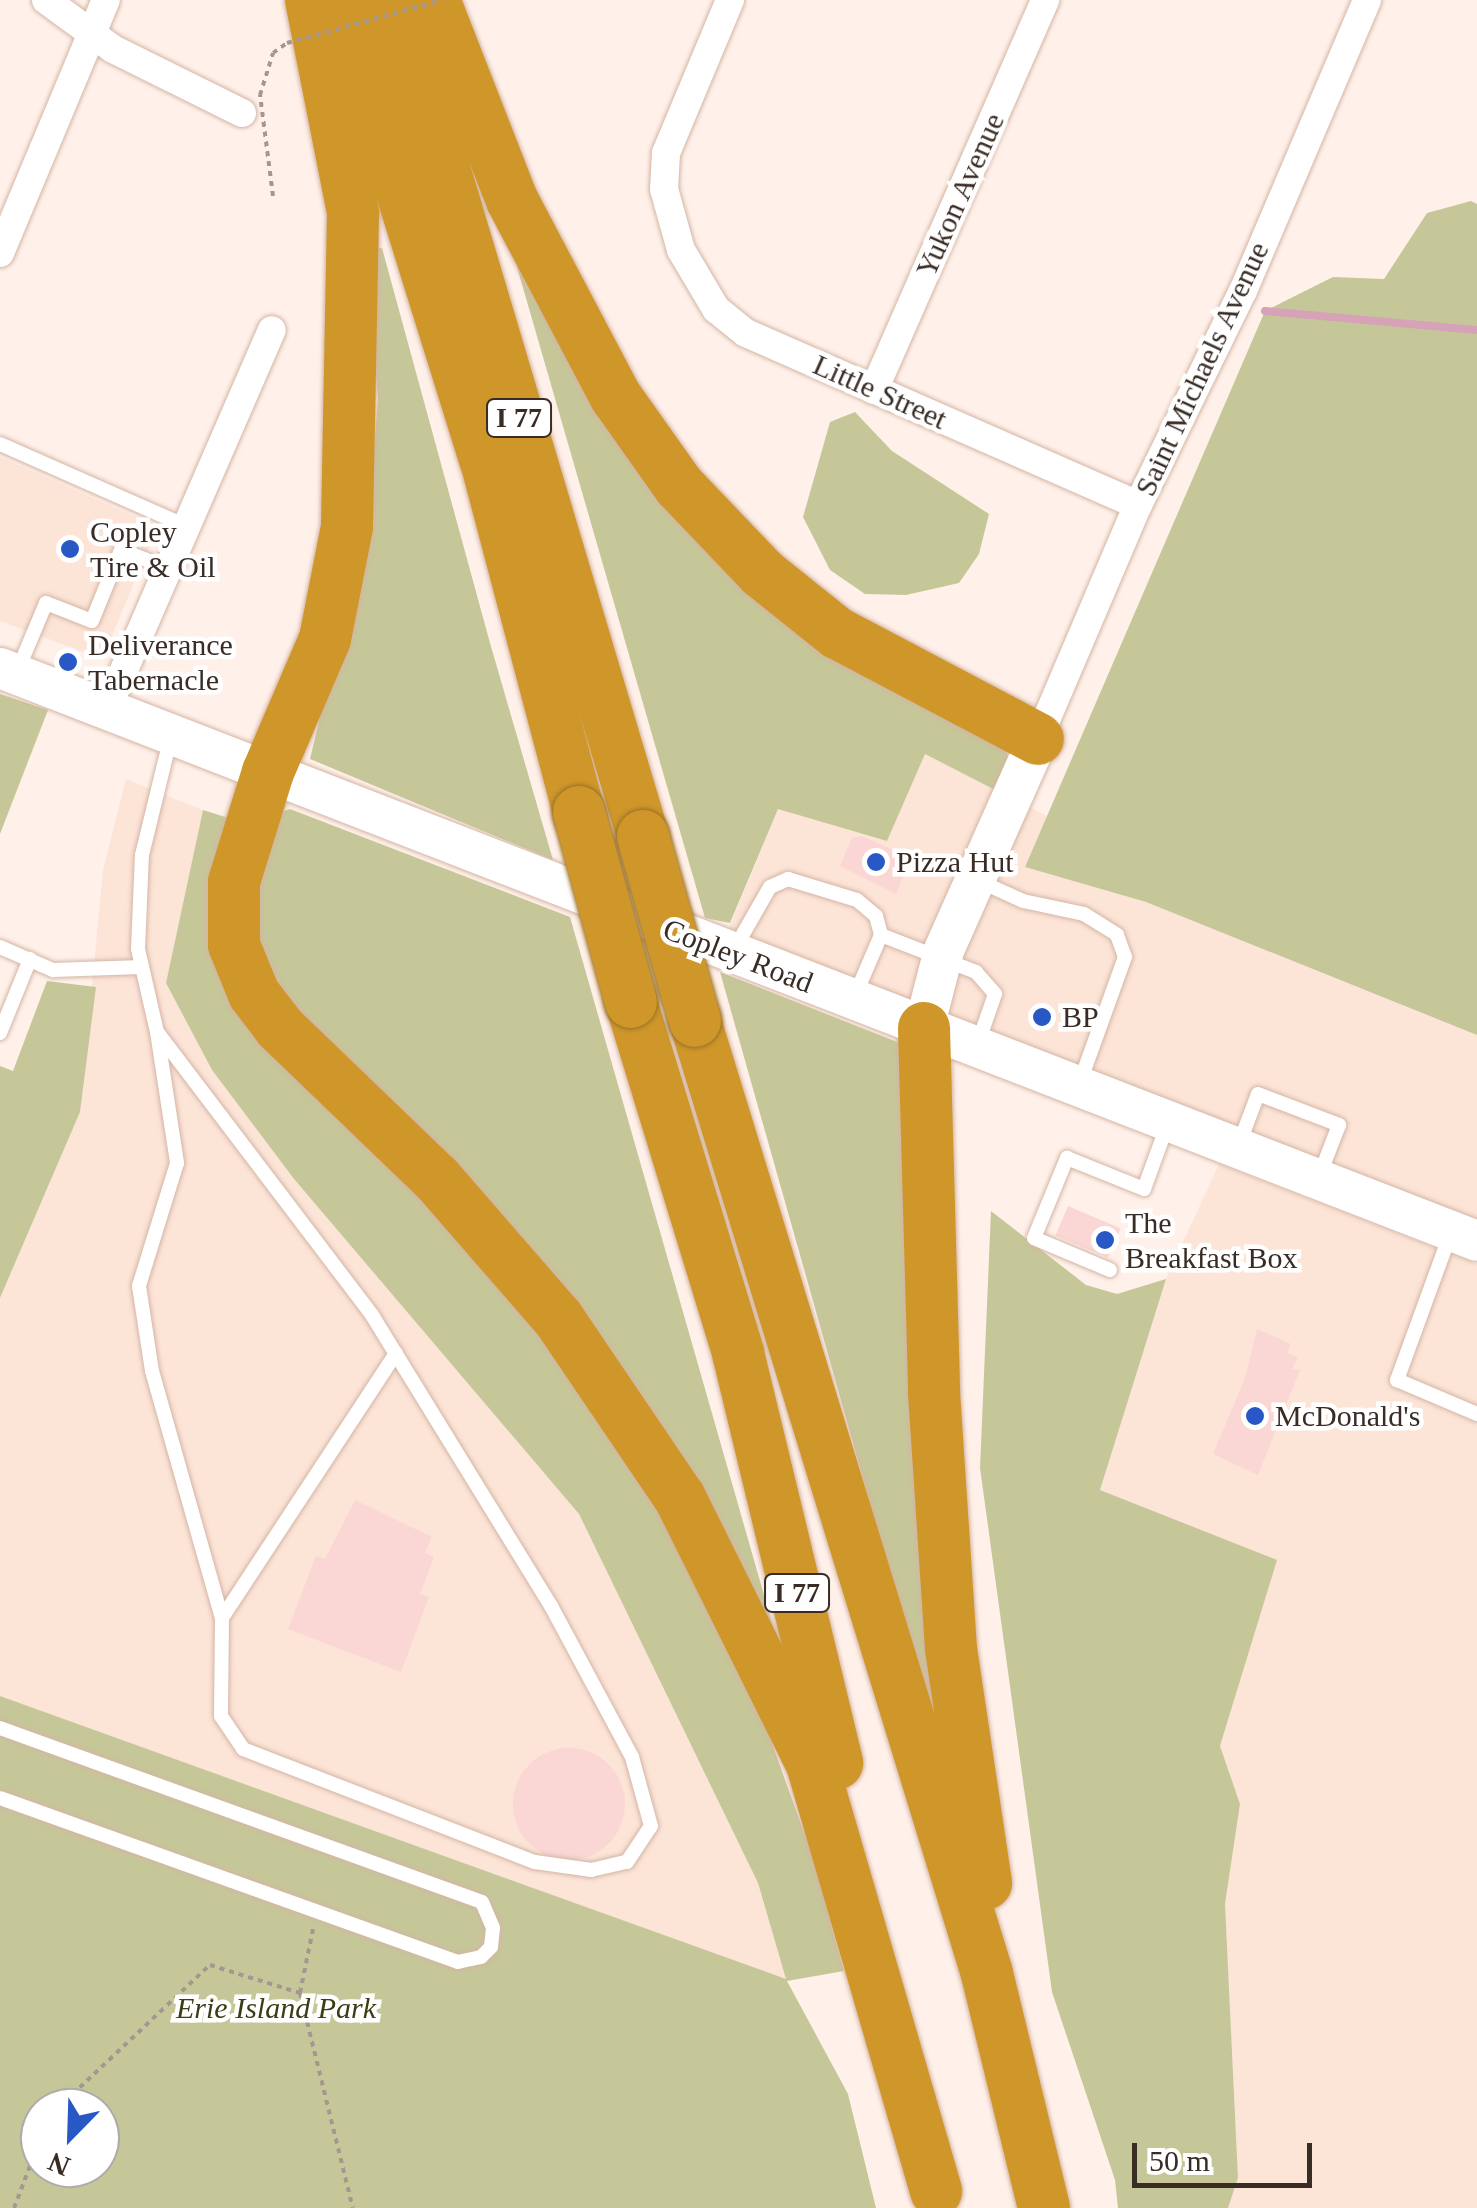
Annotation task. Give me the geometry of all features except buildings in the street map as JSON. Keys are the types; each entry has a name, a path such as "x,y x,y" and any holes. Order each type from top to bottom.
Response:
{"highway":[{"path":"311,0 353,213 353,449 342,566 325,639 268,772 231,902 243,973 280,1028 437,1179 519,1269 680,1498 812,1764 939,2200"},
{"name":"I 77","path":"342,0 486,461 631,1002 738,1353 939,2200"},
{"name":"I 77","path":"394,0 644,836 695,1021 1017,2088 1044,2208"},
{"path":"438,0 512,200 607,381 679,486 762,573 837,633 1038,738"},
{"path":"924,1028 934,1393 951,1649 1017,2088"}],"main road":[{"name":"Copley Road","path":"8,672 1464,1236"},
{"path":"924,1028 942,957 1038,738"}],"street":[{"path":"46,0 168,80 242,113"},
{"path":"0,254 106,0"},
{"name":"Little Street","path":"730,0 666,153 672,225 703,292 730,322 874,390 1138,504"},
{"name":"Yukon Avenue","path":"874,390 1045,0"},
{"name":"Saint Michaels Avenue","path":"1038,738 1138,504 1243,291 1368,0"},
{"path":"107,709 272,330"}],"lane":[{"path":"0,444 186,526"},
{"path":"8,672 46,603 92,621 122,550 168,568"},
{"path":"157,1032 396,1353 551,1606 632,1757 651,1826 627,1862 591,1870 534,1862 243,1749 221,1716 222,1618 152,1371 139,1286 177,1164 157,1032 142,968 142,855 172,734"},
{"path":"732,953 770,887 788,879 856,900 876,916 881,934 853,1000"},
{"path":"975,880 1023,901 1084,914 1118,935 1125,957 1078,1087"},
{"path":"881,934 976,972 995,994 976,1048"},
{"path":"0,947 30,960 80,972 142,968"},
{"path":"0,1033 30,960"},
{"path":"1238,1149 1258,1094 1339,1124 1318,1180"},
{"path":"1110,1270 1034,1238 1067,1158 1144,1189 1168,1123"},
{"path":"1464,1236 1397,1380 1477,1414"},
{"path":"222,1618 396,1353"},
{"path":"0,1728 482,1902 493,1928 491,1947 481,1958 458,1962 0,1798"}],"path":[{"path":"273,196 260,95 273,53 287,42 438,0"},
{"path":"320,1910 306,1947 300,1994 354,2208"},
{"path":"79,2088 210,1965 300,1994"}],"shaded area":[{"path":"0,457 158,527 102,659 0,621"},
{"path":"925,754 1047,816 1025,867 1146,902 1477,1035 1477,1226 726,935 778,809"},
{"path":"126,779 203,810 166,983 212,1070 294,1179 579,1514 758,1883 787,1980 0,1696 0,1298 80,1112 103,870"},
{"path":"1219,1164 1477,1264 1477,2208 1228,2208 1238,2178 1225,1904 1240,1804 1220,1746 1276,1561 1100,1490 1166,1279"}],"green space":[{"path":"1471,201 1477,204 1477,1035 1146,902 1025,867 1265,311 1333,277 1384,279 1427,213"},
{"path":"382,248 553,860 310,759 369,512 378,399 366,249"},
{"path":"528,264 653,479 1001,736 1011,766 999,792 925,754 887,841 778,809 730,923 705,918 517,267"},
{"path":"855,412 892,451 989,514 979,554 959,583 906,595 865,594 830,570 803,517 830,422"},
{"path":"0,694 48,710 0,834"},
{"path":"290,809 570,917 776,1637 270,995 250,886 281,812"},
{"name":"Erie Island Park","path":"203,810 238,821 221,962 513,1286 727,1618 811,1852 844,1971 787,1981 848,2094 876,2208 0,2208 0,1696 786,1979 758,1883 579,1514 294,1179 212,1070 166,983"},
{"path":"720,972 910,1047 933,1707 928,1708"},
{"path":"47,981 96,987 80,1112 0,1298 0,1066 13,1071"},
{"path":"991,1211 1086,1285 1117,1294 1166,1279 1100,1490 1277,1560 1220,1746 1240,1804 1225,1904 1238,2178 1228,2208 1118,2208 1115,2180 1052,1992 980,1468"}],"waterway":[{"path":"1265,311 1477,330"}],"place":[{"name":"Copley Tire & Oil","path":"70,549"},
{"name":"Deliverance Tabernacle","path":"68,662"},
{"name":"Pizza Hut","path":"876,862"},
{"name":"BP","path":"1042,1017"},
{"name":"The Breakfast Box","path":"1105,1240"},
{"name":"McDonald's","path":"1255,1416"}]}
